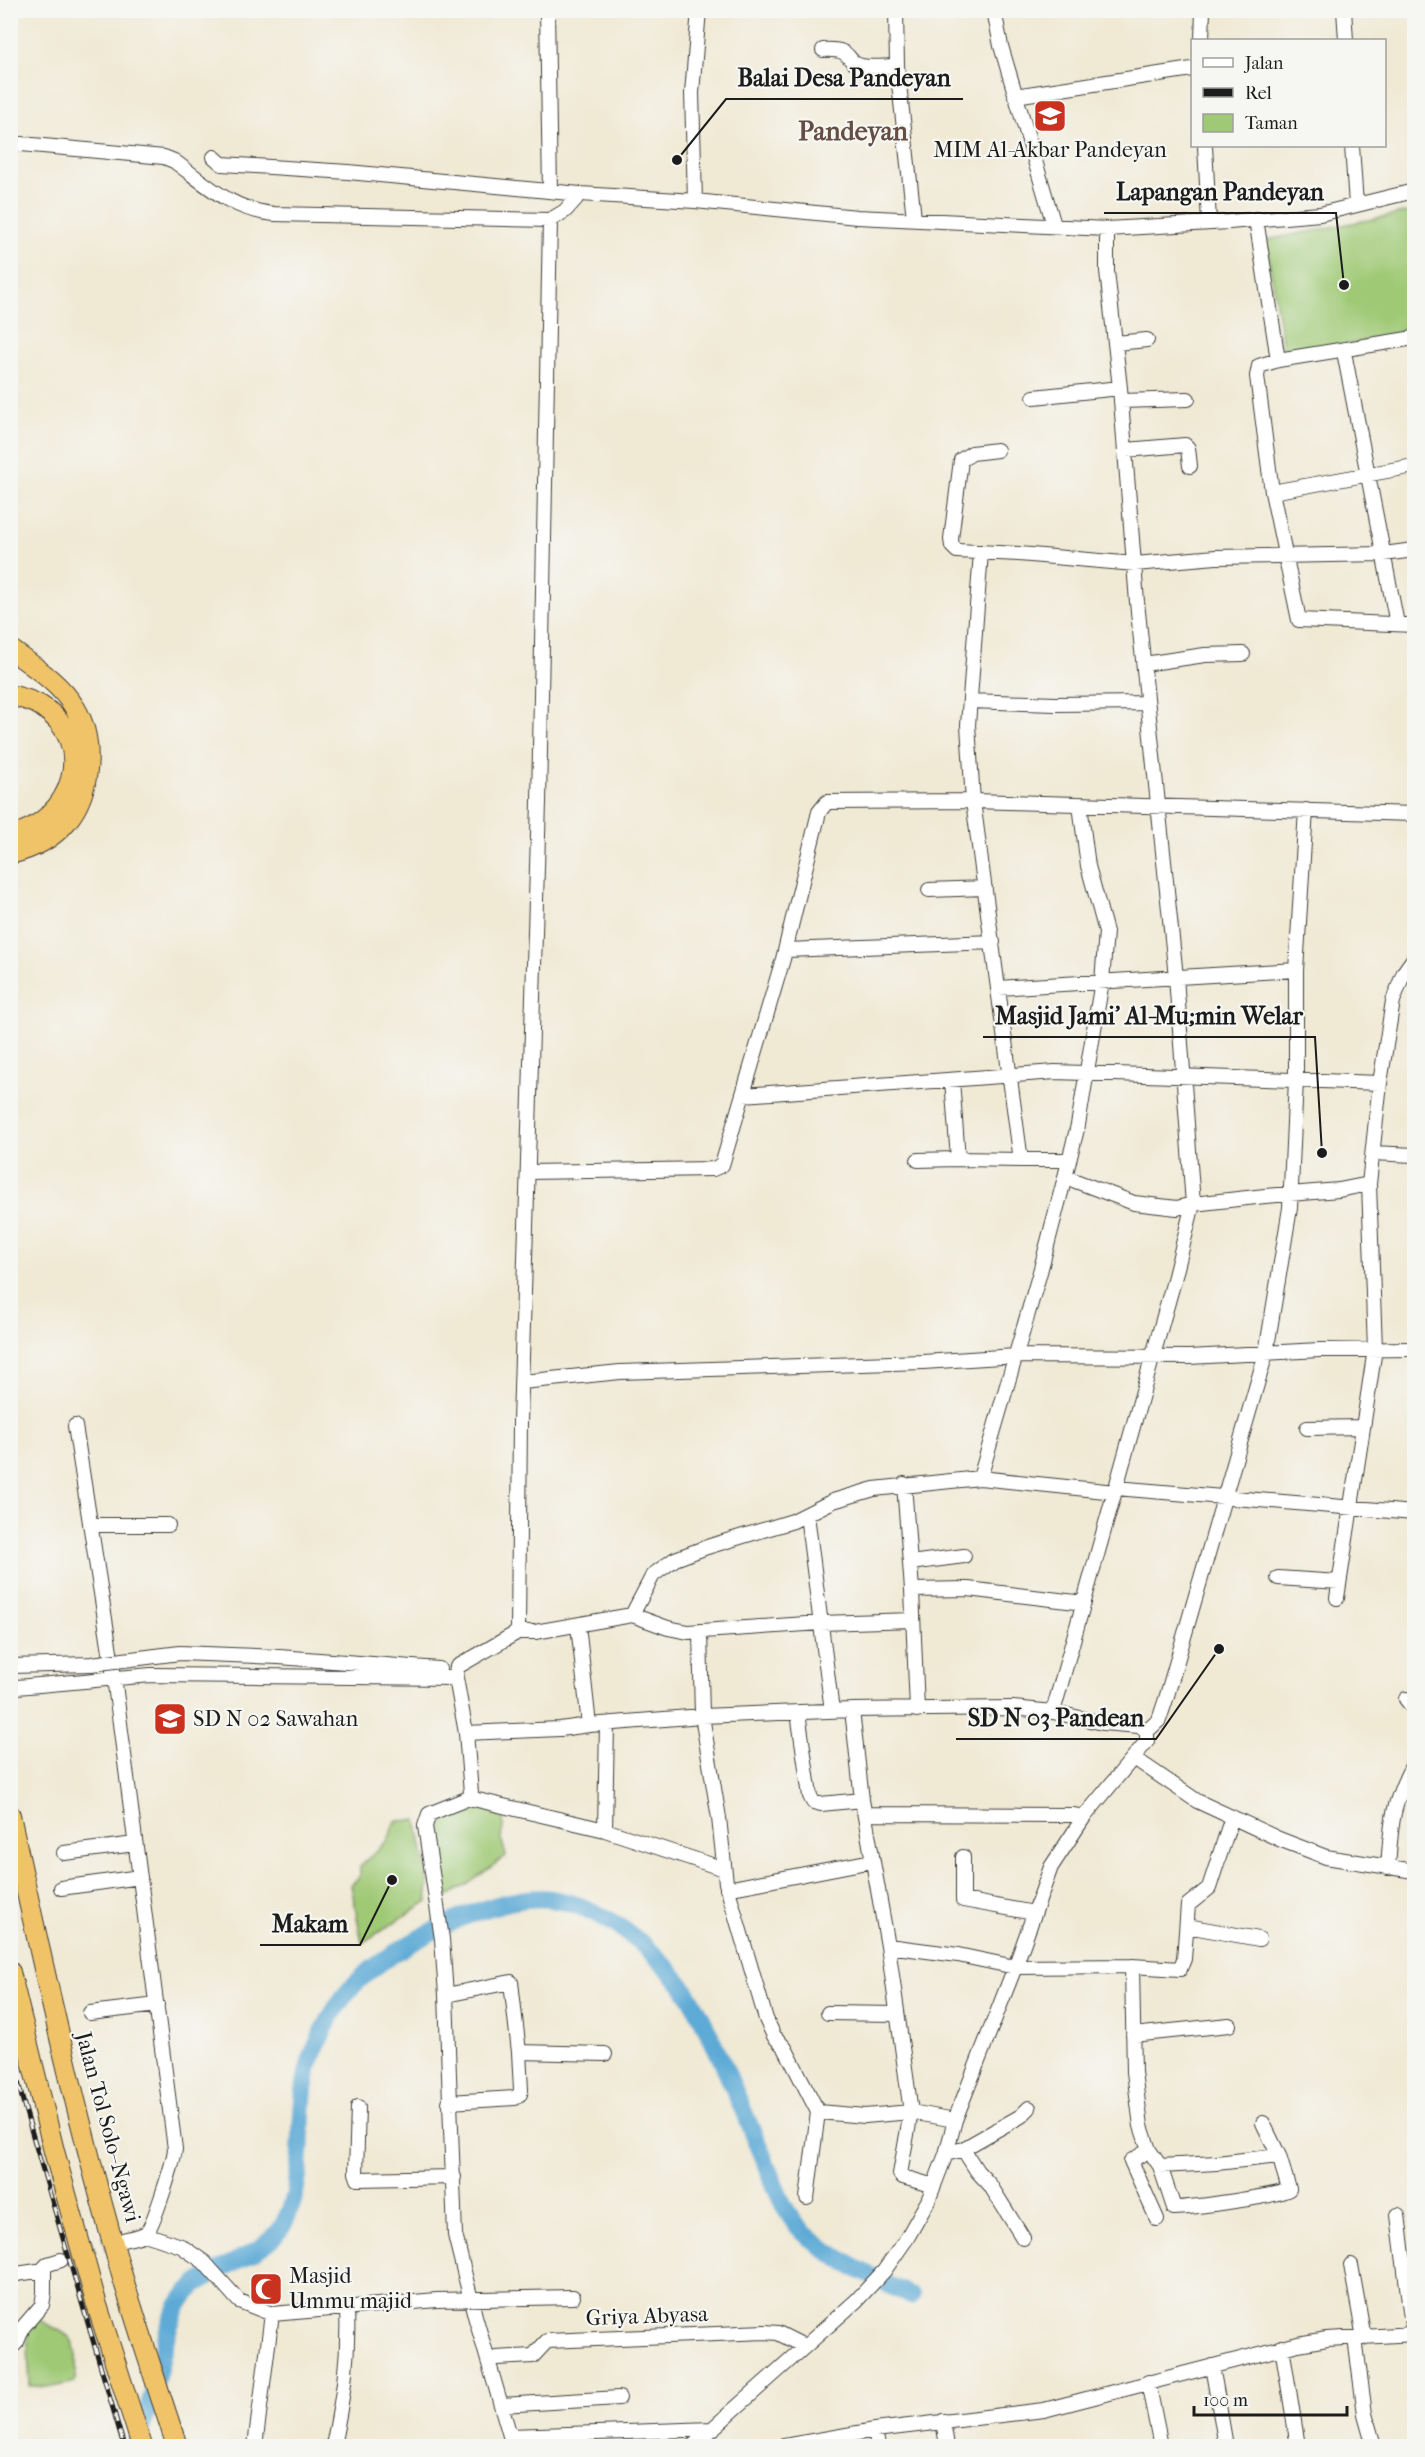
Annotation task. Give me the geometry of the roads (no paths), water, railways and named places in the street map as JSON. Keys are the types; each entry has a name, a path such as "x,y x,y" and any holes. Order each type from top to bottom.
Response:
{"highway":[{"path":"10,649 51,680 76,710 85,735 88,763 81,795 66,822 41,843 10,854"},
{"path":"10,695 40,705 56,719 68,737 72,762 68,792 50,817 36,827 10,836"},
{"name":"Jalan Tol Solo–Ngawi","path":"10,1815 40,1954 81,2122 124,2282 177,2446"},
{"path":"10,1972 54,2151 96,2302 142,2446"}],"street":[{"path":"547,10 550,191"},
{"path":"695,201 692,105 699,10"},
{"path":"896,10 897,66 914,218"},
{"path":"994,10 1015,96 1054,225"},
{"path":"1202,39 1203,10"},
{"path":"1344,10 1346,39"},
{"path":"823,50 839,49 846,52 855,63 861,66 897,66"},
{"path":"1015,96 1191,69"},
{"path":"10,143 164,157 174,161 234,205 274,214 550,220 565,211 580,194"},
{"path":"1205,147 1209,222"},
{"path":"1352,147 1356,205"},
{"path":"214,157 222,164 360,173 857,217 1107,229 1320,213 1414,191"},
{"path":"1256,219 1278,360"},
{"path":"518,1632 522,1382 534,935 540,802 550,220"},
{"path":"1053,1712 1193,1204 1176,976 1134,564 1116,343 1107,271 1107,229"},
{"path":"1414,338 1344,352 1278,360 1259,366 1257,370 1272,492 1301,622 1414,625"},
{"path":"1116,343 1146,340"},
{"path":"1344,352 1397,624"},
{"path":"1034,397 1121,395 1188,399"},
{"path":"1126,450 1185,445 1188,448 1190,466"},
{"path":"997,450 972,453 961,460 951,539 952,546 957,551 1134,564 1216,557 1384,554 1414,550"},
{"path":"1272,492 1414,466"},
{"path":"981,552 968,738 973,801 1021,1160"},
{"path":"1144,664 1205,656 1244,654"},
{"path":"970,701 1055,704 1148,703"},
{"path":"528,1172 716,1168 723,1162 786,950 819,812 824,804 829,802 973,801 1414,814"},
{"path":"980,1478 1065,1177 1088,1075 1102,981 1106,932 1088,866 1080,805"},
{"path":"693,2446 868,2289 884,2271 914,2228 927,2205 946,2154 955,2120 1015,1967 1051,1867 1084,1817 1147,1741 1147,1731 1159,1720 1226,1497 1266,1353 1291,1194 1296,1080 1296,970 1306,810"},
{"path":"929,890 985,888"},
{"path":"786,950 993,942"},
{"path":"1337,1598 1375,1349 1369,1184 1380,1083 1393,1001 1404,972 1414,958"},
{"path":"998,988 1296,970"},
{"path":"743,1095 1055,1072 1088,1075 1121,1073 1380,1083"},
{"path":"952,1080 958,1159"},
{"path":"1373,1153 1414,1155"},
{"path":"918,1160 1069,1160"},
{"path":"1065,1177 1134,1203 1177,1208 1193,1204 1339,1190 1369,1184"},
{"path":"522,1382 620,1372 932,1362 1016,1356 1152,1357 1414,1349"},
{"path":"75,1426 114,1677 175,2149 172,2169 161,2192 153,2223 145,2234"},
{"path":"1307,1428 1362,1427"},
{"path":"632,1615 653,1575 675,1559 707,1546 807,1515 833,1501 880,1487 980,1478 1350,1506 1414,1513"},
{"path":"904,1484 912,1590 916,1710"},
{"path":"807,1515 832,1711"},
{"path":"90,1525 168,1525"},
{"path":"910,1563 964,1556"},
{"path":"1278,1578 1339,1582"},
{"path":"912,1590 968,1589 1084,1603"},
{"path":"469,1798 471,1793 466,1733 456,1674 461,1664 518,1632 535,1632 632,1615 679,1631 913,1620"},
{"path":"578,1624 589,1725"},
{"path":"700,1631 702,1716 728,1889 766,2019 774,2036 785,2048 818,2112 807,2198"},
{"path":"10,1666 91,1664 180,1653 279,1657 456,1674"},
{"path":"17,1687 114,1677 184,1674 456,1674"},
{"path":"466,1733 560,1729 702,1716 852,1710 1013,1708 1053,1712 1102,1723 1139,1726 1147,1731"},
{"path":"852,1710 864,1807 888,1946 911,2112 900,2174 903,2177 934,2186"},
{"path":"798,1713 810,1796 813,1802 864,1807 1084,1817"},
{"path":"605,1830 607,1724"},
{"path":"1134,1758 1197,1801 1279,1839 1326,1857 1414,1871"},
{"path":"1388,1868 1393,1809 1414,1762"},
{"path":"713,2429 512,2441 471,2299 456,2235 442,1939 426,1820 429,1814 469,1798 605,1830 724,1869"},
{"path":"888,1946 958,1955 1015,1967 1132,1966 1174,1970 1182,1967 1188,1905 1209,1888 1232,1817"},
{"path":"64,1852 135,1844"},
{"path":"963,1857 963,1900 1034,1912"},
{"path":"728,1889 872,1861"},
{"path":"61,1887 140,1877"},
{"path":"1187,1926 1259,1939"},
{"path":"1132,1966 1133,2035 1141,2126 1149,2150 1160,2166 1173,2207 1287,2191 1289,2187 1279,2156 1263,2123"},
{"path":"446,1995 511,1982 521,2090 518,2096 449,2102"},
{"path":"90,2013 157,2005"},
{"path":"828,2013 896,2014"},
{"path":"1133,2035 1229,2025"},
{"path":"519,2052 605,2054"},
{"path":"358,2107 356,2173 358,2179 454,2177"},
{"path":"946,2154 963,2149 1021,2116 1029,2108"},
{"path":"818,2112 865,2116 911,2112 955,2120"},
{"path":"963,2149 977,2171 988,2182 1023,2238"},
{"path":"1149,2150 1131,2161 1157,2219"},
{"path":"1160,2166 1206,2164 1279,2156"},
{"path":"784,2446 808,2444 876,2430 1044,2410 1282,2347 1327,2340 1414,2334 1398,2214"},
{"path":"123,2240 145,2234 181,2246 204,2262 240,2301 272,2314 471,2299 573,2297"},
{"path":"10,2349 17,2342 23,2326 42,2305 44,2270 48,2264 61,2260"},
{"path":"1352,2265 1365,2414 1374,2446"},
{"path":"10,2275 44,2270"},
{"path":"333,2446 347,2373 349,2344 347,2309"},
{"path":"255,2446 272,2314"},
{"name":"Griya Abyasa","path":"496,2358 533,2356 547,2341 765,2332 778,2333 804,2346"},
{"path":"1282,2347 1298,2446"},
{"path":"1212,2366 1226,2446"},
{"path":"1148,2382 1161,2446"},
{"path":"501,2405 619,2398"},
{"path":"943,2421 947,2446"},
{"path":"876,2430 878,2446"}],"waterway":[{"path":"136,2442 152,2396 167,2335 180,2302 187,2293 210,2275 265,2244 283,2225 292,2205 297,2183 307,2072 322,2034 342,1999 372,1969 419,1938 475,1912 529,1899 551,1899 588,1910 623,1930 669,1969 698,2011 721,2059 779,2196 790,2216 803,2232 827,2251 911,2296"}],"tunnel":[{"path":"61,2260 121,2241"}],"railway":[{"path":"10,2051 124,2446"}],"place":[{"name":"MIM Al-Akbar Pandeyan","path":"1050,116"},
{"name":"Balai Desa Pandeyan","path":"677,160"},
{"name":"Lapangan Pandeyan","path":"1344,285"},
{"name":"Masjid Jami' Al-Mu;min Welar","path":"1322,1153"},
{"name":"SD N 03 Pandean","path":"1219,1649"},
{"name":"SD N 02 Sawahan","path":"170,1719"},
{"name":"Makam","path":"392,1880"},
{"name":"Masjid Ummu majid","path":"266,2289"}],"district":[{"name":"Pandeyan","path":"853,131"}]}
